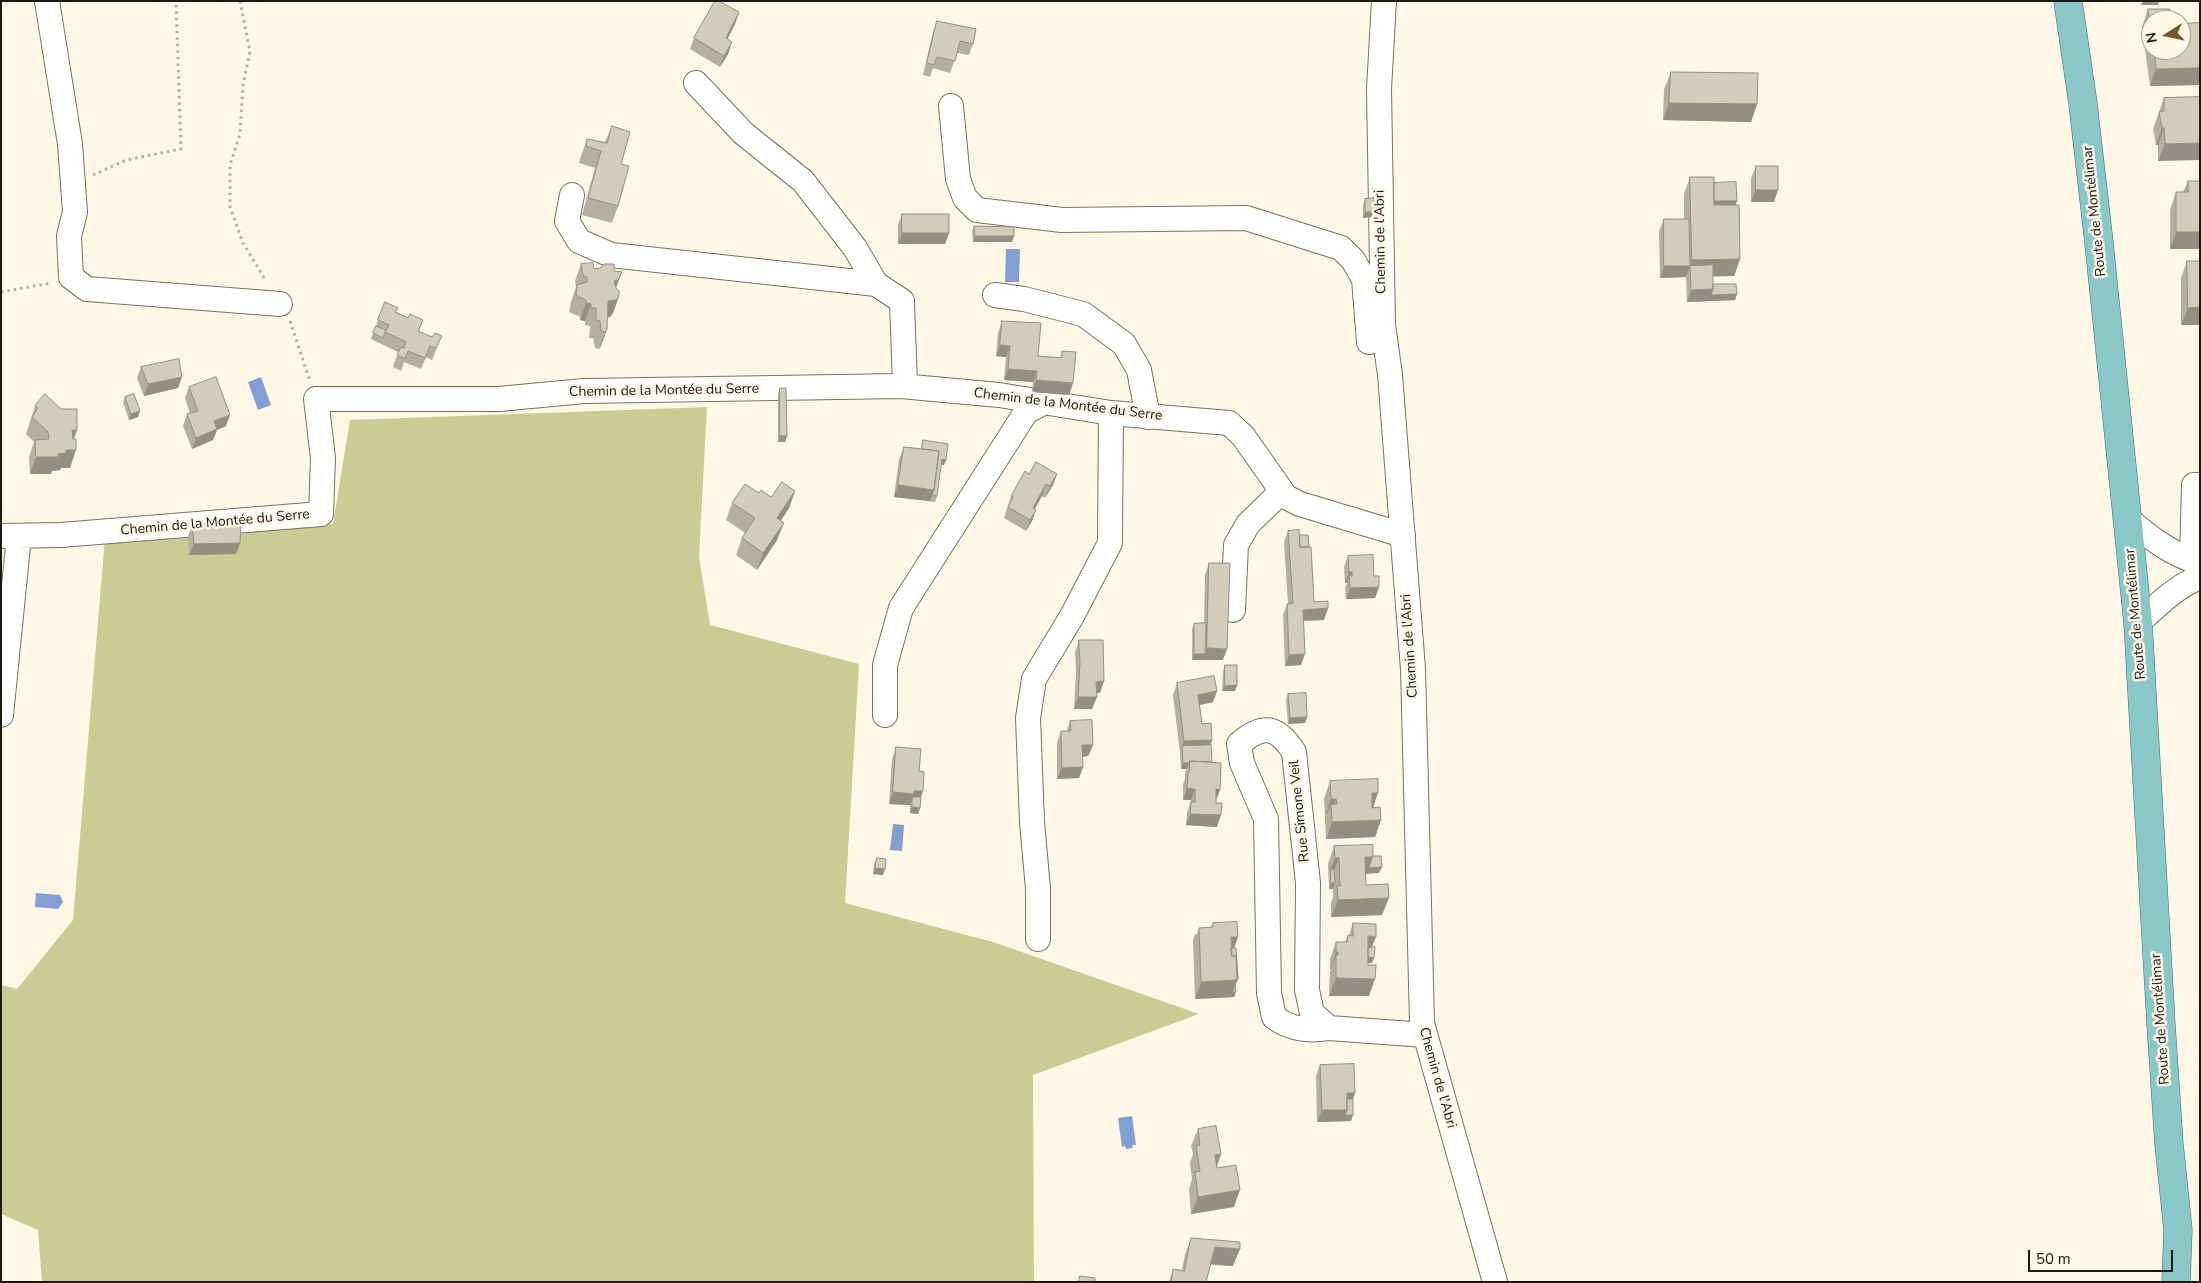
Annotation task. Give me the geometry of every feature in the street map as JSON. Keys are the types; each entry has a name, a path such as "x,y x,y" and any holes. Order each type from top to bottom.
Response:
{"main road":[{"name":"Route de Montélimar","path":"2068,1 2086,122 2138,623 2161,1024 2169,1144 2178,1230 2176,1282"},
{"name":"Route de Montélimar","path":"2178,1230 2192,1282"}],"street":[{"path":"47,1 70,144 75,212 69,236 71,277 88,289 280,304"},
{"name":"Chemin de l'Abri","path":"1384,1 1379,109 1383,325 1390,375 1413,669 1422,1024 1495,1282"},
{"path":"696,83 742,132 803,181 855,248 876,284 902,301 905,386"},
{"path":"951,106 958,179 965,198 977,210 1062,220 1246,218 1341,248 1353,260 1364,279 1368,342 1390,375"},
{"path":"572,195 567,221 579,241 611,255 876,284"},
{"path":"995,295 1024,299 1083,314 1124,344 1139,370 1148,416"},
{"name":"Chemin de la Montée du Serre","path":"10,536 61,535 321,514 323,458 316,399 499,399 584,391 905,386 999,395 1111,413 1229,423 1243,436 1286,497 1300,504 1403,535"},
{"path":"886,715 885,665 901,608 1026,412 1045,402"},
{"path":"1038,939 1038,889 1032,822 1028,718 1034,679 1072,616 1110,543 1111,413"},
{"path":"2138,623 2171,593 2187,583 2197,567 2194,485 2200,485"},
{"path":"1233,610 1236,545 1248,524 1282,491"},
{"path":"2128,519 2161,546 2197,567"},
{"path":"1,714 10,536"},
{"name":"Rue Simone Veil","path":"1329,1028 1312,1013 1307,990 1308,883 1294,752 1284,736 1264,729 1251,734 1239,744 1242,763 1266,819 1269,993 1274,1017 1286,1026 1314,1030 1329,1028 1425,1036"}],"path":[{"path":"72,186 126,160 181,148 176,1"},
{"path":"240,1 250,52 243,85 240,134 230,165 230,207 243,243 290,320 316,399"},
{"path":"1,292 42,285 71,277"}],"green space":[{"path":"707,407 699,557 710,625 859,664 845,903 993,942 1199,1014 1033,1075 1034,1282 42,1282 38,1230 1,1214 1,985 17,989 73,920 105,538 333,524 350,420"}],"water":[{"path":"1006,249 1020,249 1019,282 1005,282"},
{"path":"261,377 271,405 258,410 248,382"},
{"path":"893,824 904,825 902,851 890,850"},
{"path":"36,893 60,895 63,902 58,909 35,907"},
{"path":"1132,1116 1136,1145 1132,1145 1133,1148 1126,1149 1125,1146 1122,1147 1118,1118"}],"building":[{"path":"715,1 719,1 739,12 726,38 732,42 724,56 694,38"},
{"path":"2148,9 2170,9 2170,10"},
{"path":"937,21 976,29 973,44 960,41 955,61 937,57 934,65 927,63"},
{"path":"2191,23 2200,23 2200,68 2156,69 2155,60 2191,60"},
{"path":"1671,72 1758,73 1757,104 1669,103"},
{"path":"2200,97 2200,143 2165,144 2164,128 2162,128 2159,112 2164,111 2164,98"},
{"path":"612,126 630,132 621,164 629,166 618,206 588,198 601,151 586,146 587,139 607,143"},
{"path":"1756,166 1778,166 1778,190 1756,190"},
{"path":"1690,177 1714,177 1714,205 1739,205 1740,259 1692,260"},
{"path":"2188,181 2200,181 2200,232 2176,232 2176,192 2188,192"},
{"path":"1736,182 1737,201 1714,201 1714,183"},
{"path":"1374,198 1374,212 1365,212 1365,199"},
{"path":"902,214 949,214 949,233 902,233"},
{"path":"1664,219 1689,219 1690,266 1664,266"},
{"path":"974,226 1014,227 1014,236 975,236"},
{"path":"2187,261 2200,261 2200,307 2188,308"},
{"path":"593,263 594,269 600,268 604,264 614,264 614,271 622,272 618,280 614,281 619,291 619,296 616,300 608,301 607,329 605,332 601,331 600,321 596,320 596,308 591,308 591,304 586,303 586,300 576,295 577,285 587,282 587,277 583,276 581,264"},
{"path":"1713,265 1713,289 1691,290 1690,266"},
{"path":"1713,284 1736,284 1737,294 1711,295"},
{"path":"385,302 398,308 395,312 408,318 410,314 423,320 418,331 432,337 435,333 442,336 436,348 430,346 425,358 408,351 405,359 397,355 401,347 404,348 406,342 385,332 389,325 378,320"},
{"path":"1002,321 1041,323 1038,356 1062,358 1062,351 1076,352 1073,383 1036,380 1037,371 1008,369 1010,346 1000,345"},
{"path":"376,326 386,330 383,338 373,333"},
{"path":"179,359 182,377 148,384 141,367"},
{"path":"216,377 230,415 214,421 217,429 196,438 187,414 198,411 189,387"},
{"path":"780,388 786,388 787,436 780,436"},
{"path":"45,394 61,409 77,409 77,430 72,430 73,439 76,439 76,450 66,450 66,453 58,454 58,457 36,457 35,440 49,439 48,432 32,417 38,408 35,406"},
{"path":"134,394 140,411 131,414 125,397"},
{"path":"923,440 948,444 946,460 942,459 937,496 932,495 939,451 922,449"},
{"path":"904,447 939,451 934,490 898,485"},
{"path":"1036,462 1057,474 1050,486 1046,484 1033,508 1036,510 1030,520 1008,507 1013,497 1011,496 1025,471 1029,474"},
{"path":"782,482 795,491 777,518 784,523 763,553 742,538 755,518 732,503 745,484 759,493 761,490 771,497"},
{"path":"241,522 240,543 194,544 192,525"},
{"path":"1299,530 1300,547 1311,547 1314,602 1328,601 1328,608 1303,610 1305,654 1289,655 1287,604 1293,603 1288,531"},
{"path":"1300,535 1308,535 1309,547 1300,547"},
{"path":"1373,555 1374,576 1379,576 1379,587 1350,588 1349,576 1352,576 1352,572 1349,572 1348,556"},
{"path":"1209,563 1230,563 1227,649 1207,648"},
{"path":"1206,623 1205,654 1194,654 1194,624"},
{"path":"1079,640 1103,640 1104,681 1096,682 1097,697 1078,697"},
{"path":"1225,665 1237,665 1237,685 1225,686"},
{"path":"1214,676 1217,691 1198,695 1202,724 1211,723 1212,740 1184,741 1177,683"},
{"path":"1306,693 1307,717 1290,718 1288,694"},
{"path":"1092,720 1093,745 1082,745 1083,767 1062,768 1061,731 1071,731 1070,721"},
{"path":"1211,745 1212,762 1190,761 1190,763 1183,763 1182,746"},
{"path":"896,747 921,749 919,771 924,772 923,791 914,791 914,794 893,792"},
{"path":"1190,761 1221,763 1220,790 1216,789 1216,803 1222,803 1221,815 1190,814 1191,802 1195,802 1195,789 1187,788"},
{"path":"1378,779 1378,793 1372,793 1372,808 1380,807 1381,820 1332,822 1331,804 1337,804 1336,799 1331,799 1330,781"},
{"path":"913,797 921,797 920,808 912,807"},
{"path":"1373,845 1373,857 1365,857 1366,885 1388,884 1389,898 1338,900 1337,886 1340,886 1339,858 1335,858 1334,846"},
{"path":"1373,856 1381,856 1382,867 1369,868"},
{"path":"877,858 886,859 885,869 875,868"},
{"path":"1331,869 1334,869 1335,883 1331,883"},
{"path":"1237,922 1238,937 1231,937 1232,956 1236,956 1237,980 1201,982 1199,928 1213,927 1213,923"},
{"path":"1353,923 1376,924 1376,937 1368,936 1368,965 1376,965 1375,979 1336,978 1336,955 1338,955 1338,952 1336,952 1336,942 1347,942 1348,935 1353,936"},
{"path":"1375,947 1374,958 1368,957 1368,948"},
{"path":"1231,948 1236,948 1238,979 1236,956 1232,956"},
{"path":"1354,1064 1355,1093 1347,1093 1347,1110 1322,1110 1320,1065"},
{"path":"1347,1099 1353,1099 1353,1115 1345,1115"},
{"path":"1216,1126 1221,1154 1215,1155 1217,1168 1236,1165 1240,1190 1198,1197 1195,1172 1200,1171 1196,1146 1200,1145 1198,1129"},
{"path":"1191,1238 1240,1242 1240,1249 1215,1247 1206,1282 1171,1282 1173,1269 1184,1271"},
{"path":"1080,1276 1095,1278 1095,1282 1079,1282"}]}
